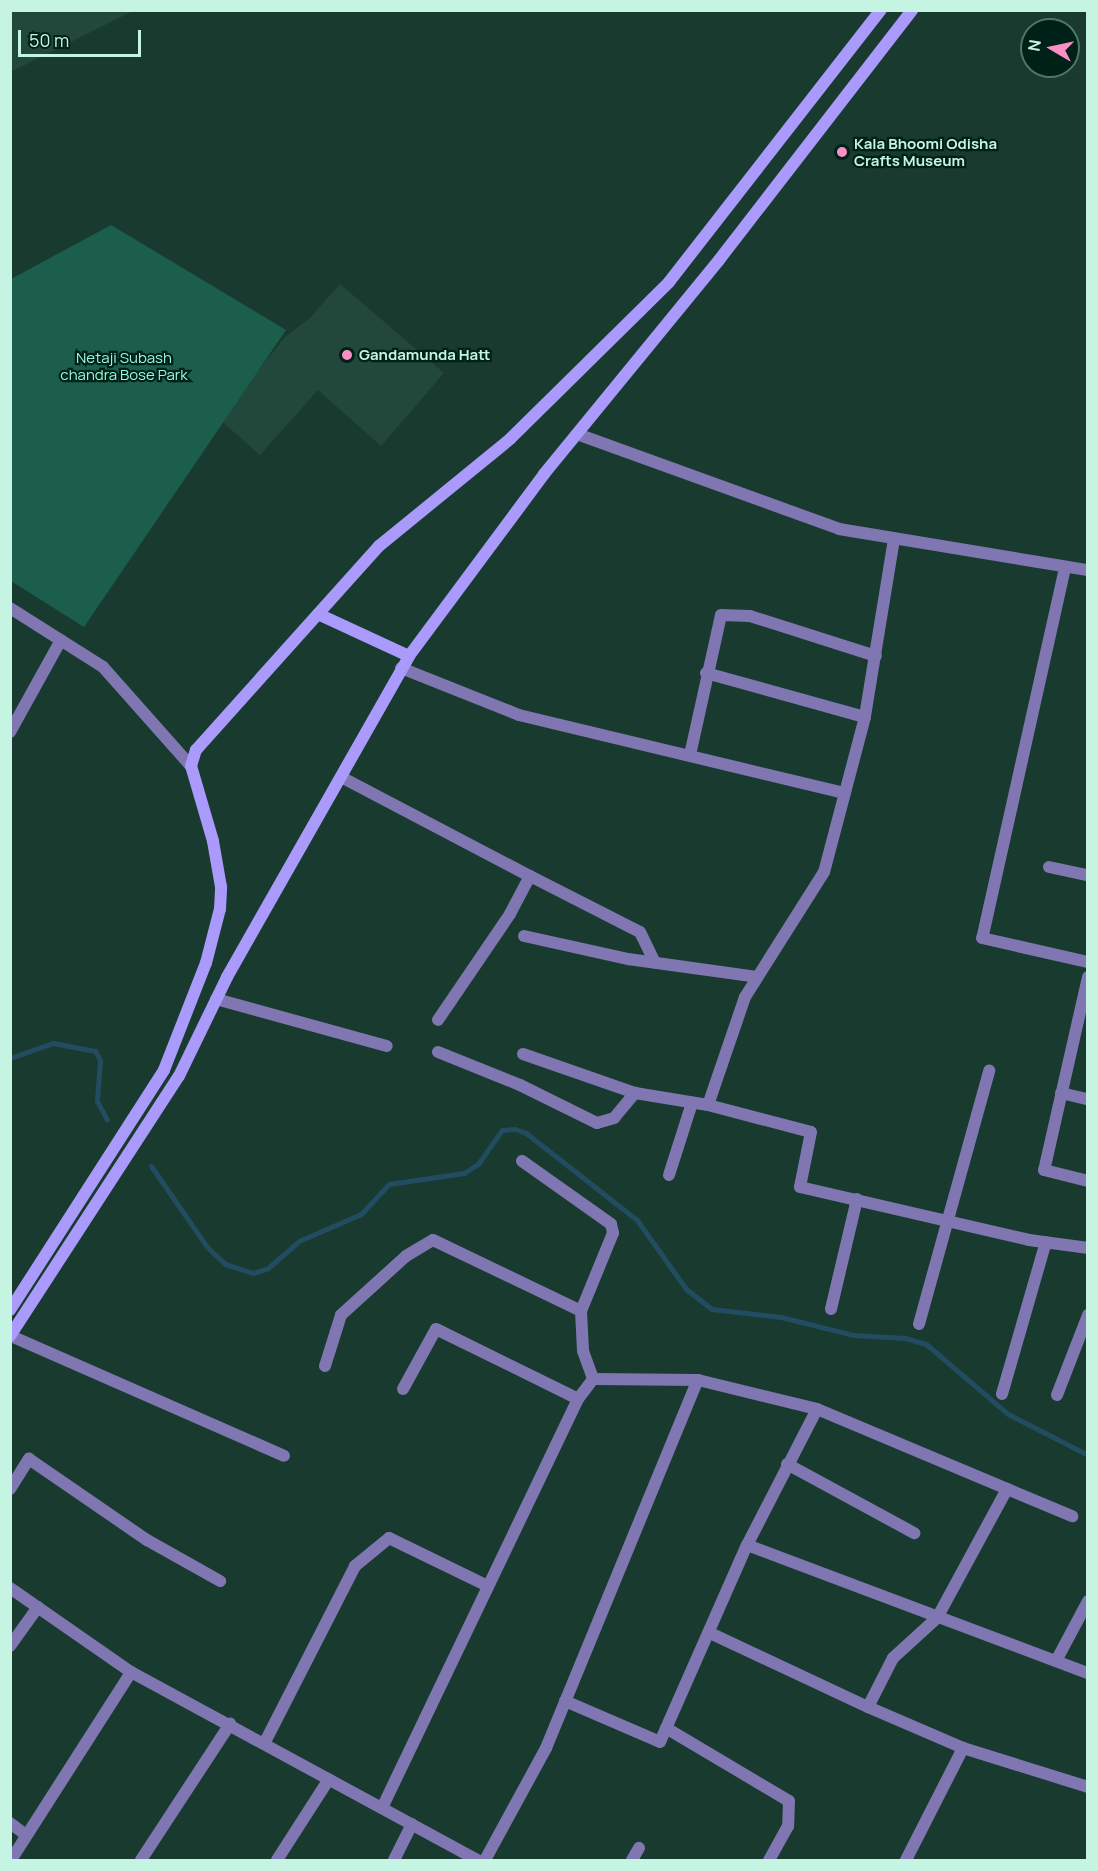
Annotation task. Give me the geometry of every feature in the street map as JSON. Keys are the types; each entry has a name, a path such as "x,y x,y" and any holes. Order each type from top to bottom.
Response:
{"main road":[{"path":"10,1310 164,1070 206,963 220,909 221,887 213,841 191,766 192,758 206,737 379,546 510,439 669,282 881,10"},
{"path":"11,1336 179,1076 216,999 343,778 409,656 577,434 719,260 912,10"},
{"path":"318,614 409,656"}],"street":[{"path":"577,434 839,529 1088,570"},
{"path":"708,1105 745,997 824,872 865,717 894,539"},
{"path":"1065,568 982,938 1088,962"},
{"path":"10,608 103,667 191,766"},
{"path":"690,754 706,673 721,615 735,613 876,656"},
{"path":"10,732 61,640"},
{"path":"401,668 519,715 690,754 845,794"},
{"path":"706,673 865,717"},
{"path":"343,778 640,932 655,963"},
{"path":"1049,867 1088,875"},
{"path":"438,1020 510,915 530,876"},
{"path":"524,936 655,963 758,977"},
{"path":"1088,977 1044,1170 1088,1181"},
{"path":"216,999 387,1046"},
{"path":"438,1052 520,1085 597,1123 614,1118 635,1093"},
{"path":"523,1054 635,1093 708,1105 811,1132 800,1187 1046,1242 1088,1248"},
{"path":"919,1324 989,1071"},
{"path":"1061,1093 1088,1099"},
{"path":"669,1175 692,1102"},
{"path":"522,1161 611,1224 613,1233 581,1311 584,1351 593,1379"},
{"path":"831,1309 856,1199"},
{"path":"325,1366 341,1315 406,1256 433,1240 581,1311"},
{"path":"1002,1394 1046,1242"},
{"path":"1057,1395 1088,1315"},
{"path":"403,1389 436,1329 578,1399"},
{"path":"11,1336 284,1456"},
{"path":"593,1379 698,1380 818,1409 1072,1516"},
{"path":"382,1808 578,1399 593,1379"},
{"path":"485,1860 546,1748 698,1380"},
{"path":"565,1701 660,1742 747,1545 787,1464 818,1409"},
{"path":"10,1489 29,1459 147,1540 220,1581"},
{"path":"787,1464 914,1533"},
{"path":"868,1707 893,1658 936,1618 1007,1489"},
{"path":"266,1742 355,1566 389,1538 488,1586"},
{"path":"747,1545 936,1618 1088,1672"},
{"path":"10,1588 131,1672 266,1742 328,1779 477,1860"},
{"path":"1056,1661 1088,1601"},
{"path":"10,1646 38,1607"},
{"path":"710,1633 868,1707 963,1748 1088,1787"},
{"path":"11,1860 131,1672"},
{"path":"141,1860 230,1724"},
{"path":"666,1728 789,1801 788,1826 769,1860"},
{"path":"906,1860 963,1748"},
{"path":"277,1860 328,1779"},
{"path":"10,1823 26,1835"},
{"path":"394,1860 412,1824"},
{"path":"632,1860 639,1848"}],"shaded area":[{"path":"11,10 133,10 133,11 11,72"},
{"name":"Gandamunda Hatt","path":"340,284 444,373 381,446 318,390 260,455 219,419 285,337 310,318"}],"green space":[{"name":"Netaji Subash chandra Bose Park","path":"111,225 286,330 84,627 11,581 11,279"}],"waterway":[{"path":"10,1058 53,1043 95,1051 100,1060 97,1101 107,1120"},
{"path":"151,1166 207,1247 225,1264 253,1273 268,1268 299,1241 361,1214 389,1184 464,1173 478,1164 502,1130 515,1129 526,1133 637,1220 686,1289 712,1309 781,1317 853,1335 905,1338 926,1344 1008,1414 1088,1455"}],"place":[{"name":"Kala Bhoomi Odisha Crafts Museum","path":"842,152"},
{"name":"Gandamunda Hatt","path":"347,355"}]}
